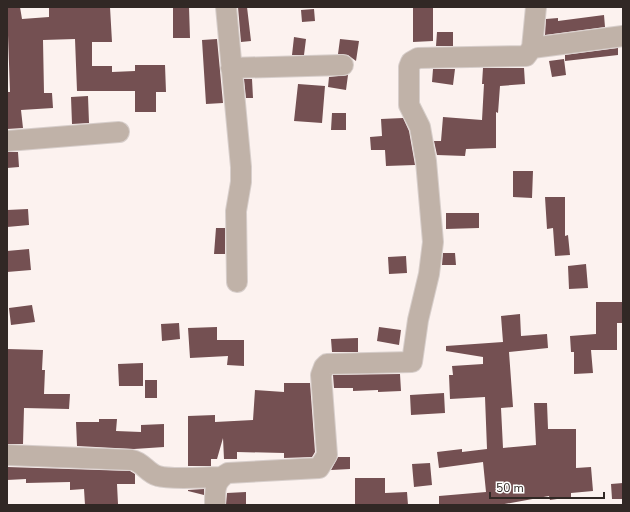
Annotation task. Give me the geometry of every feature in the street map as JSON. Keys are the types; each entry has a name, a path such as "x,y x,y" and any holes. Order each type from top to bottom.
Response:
{"street":[{"path":"226,7 241,182 236,211 237,282"},
{"path":"7,455 132,460 142,463 150,471 160,477 220,477 228,473 319,468 327,455 321,375 324,367 327,364 412,362 418,320 429,274 433,242 426,161 420,127 408,105 409,67 411,62 423,58 526,56 532,48 536,7"},
{"path":"532,48 623,36"},
{"path":"231,68 343,65"},
{"path":"7,141 119,132"},
{"path":"215,505 216,485 220,477"}],"building":[{"path":"7,7 20,7 22,19 49,17 49,8 110,7 112,42 92,42 92,66 112,66 112,72 135,71 135,65 165,65 166,92 156,92 156,112 135,112 135,91 77,91 75,39 43,40 44,93 52,93 53,108 21,110 23,128 7,129 7,92 10,92"},
{"path":"173,7 189,7 190,38 173,38"},
{"path":"238,7 247,7 251,41 241,42"},
{"path":"413,7 433,7 433,41 413,42"},
{"path":"314,9 315,21 302,22 301,10"},
{"path":"604,15 605,27 545,35 546,19 558,18 558,21"},
{"path":"437,32 453,32 453,46 436,46"},
{"path":"294,37 306,39 304,55 292,55"},
{"path":"217,39 223,103 206,104 202,40"},
{"path":"340,39 359,41 356,61 348,55 338,54"},
{"path":"618,48 618,55 565,61 565,55"},
{"path":"564,59 566,75 552,77 549,61"},
{"path":"483,68 524,68 525,84 500,86 498,113 496,112 496,148 466,149 465,156 437,155 434,141 441,141 443,117 482,120 484,84 482,84"},
{"path":"433,69 455,69 453,85 432,82"},
{"path":"348,75 346,90 328,87 329,77"},
{"path":"244,79 252,79 253,98 246,98"},
{"path":"298,84 325,86 322,123 294,121"},
{"path":"88,96 89,123 72,124 71,97"},
{"path":"332,113 346,113 346,130 331,130"},
{"path":"403,118 409,131 415,165 386,166 385,150 371,150 370,137 382,136 381,119"},
{"path":"7,152 18,152 19,167 7,168"},
{"path":"513,171 533,171 532,198 513,197"},
{"path":"545,197 565,197 565,236 568,235 570,255 555,256 553,228 547,229"},
{"path":"28,209 29,225 7,227 7,210"},
{"path":"446,213 479,213 479,228 446,229"},
{"path":"216,228 225,228 225,254 214,254"},
{"path":"29,249 31,270 7,272 7,251"},
{"path":"443,253 455,253 456,265 442,265"},
{"path":"406,256 407,273 389,274 388,257"},
{"path":"586,264 588,288 569,289 568,266"},
{"path":"596,302 623,302 623,323 617,323 617,350 591,350 593,373 574,374 574,352 571,352 570,336 596,334"},
{"path":"32,305 35,322 11,325 9,308"},
{"path":"520,314 521,336 547,334 548,348 509,352 513,407 501,408 503,448 536,445 534,403 547,403 548,429 576,429 576,468 591,467 593,491 571,493 571,497 550,500 549,496 499,505 439,505 439,496 486,492 483,462 439,468 437,452 462,449 462,452 487,449 485,397 450,399 449,375 453,375 452,366 483,364 483,357 446,351 446,346 503,342 501,316"},
{"path":"179,323 180,339 162,341 161,324"},
{"path":"217,327 217,340 244,340 244,366 227,365 228,356 190,358 188,328"},
{"path":"379,327 401,330 399,345 377,341"},
{"path":"358,338 358,352 332,352 331,339"},
{"path":"7,349 43,350 42,370 45,370 44,394 70,394 69,409 24,408 23,444 7,444"},
{"path":"143,363 143,386 119,386 118,364"},
{"path":"400,374 401,391 353,391 353,388 334,388 333,375"},
{"path":"145,380 157,380 157,398 145,398"},
{"path":"284,383 310,383 315,452 312,457 284,458 284,453 237,452 237,459 224,459 223,438 217,459 211,459 211,466 188,466 188,416 215,415 215,422 253,420 255,390 284,392"},
{"path":"444,393 445,413 411,415 410,395"},
{"path":"99,419 117,419 116,431 141,432 141,425 164,424 164,447 134,449 77,446 76,422 99,422"},
{"path":"338,457 350,457 350,469 331,470"},
{"path":"430,463 432,485 414,487 412,464"},
{"path":"7,467 130,471 135,474 135,484 117,484 118,504 85,505 84,489 70,490 70,482 26,483 26,479 7,480"},
{"path":"355,478 385,478 385,493 407,492 408,505 355,505"},
{"path":"623,483 623,499 612,499 611,484"},
{"path":"204,489 204,495 188,491 188,490"},
{"path":"246,492 246,504 226,505 227,493"}]}
